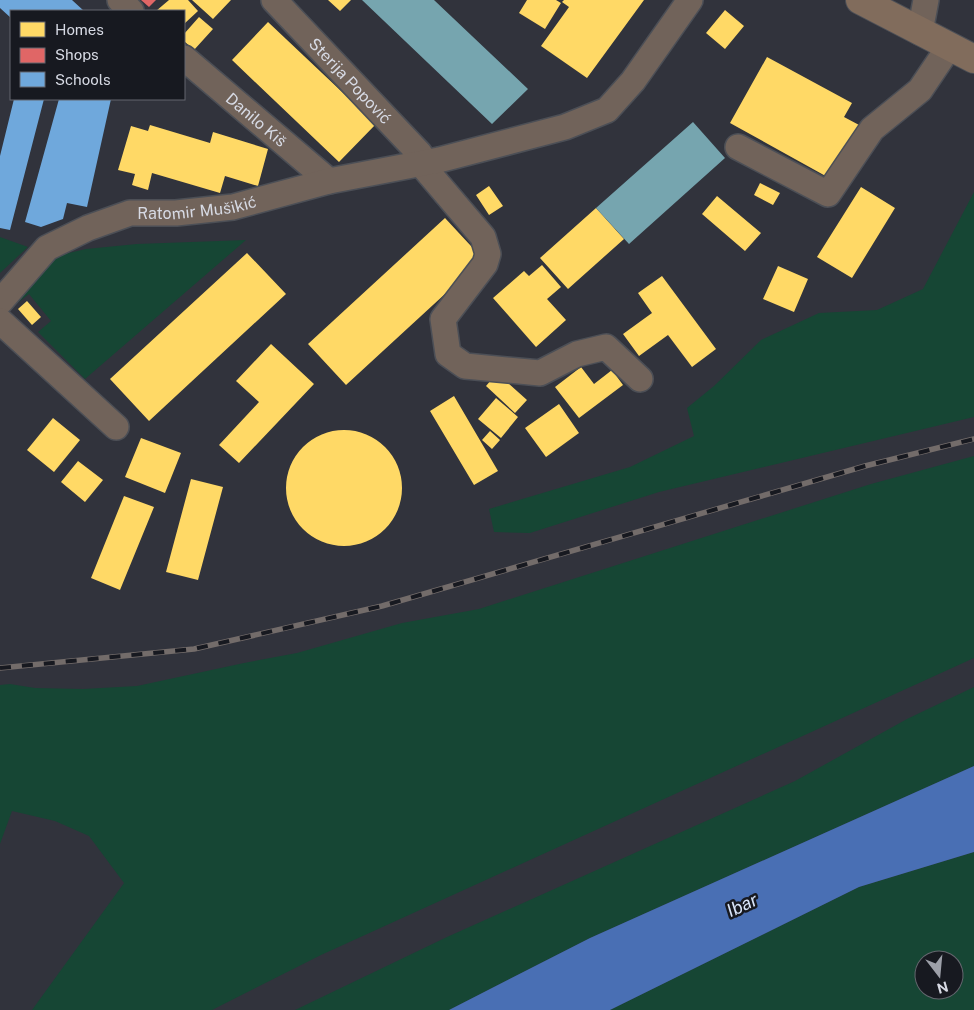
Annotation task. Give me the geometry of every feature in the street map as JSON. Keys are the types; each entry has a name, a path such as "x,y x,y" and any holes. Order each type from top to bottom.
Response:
{"main road":[{"path":"860,0 974,59"}],"street":[{"path":"120,0 130,10"},
{"name":"Sterija Popović","path":"274,0 420,154 421,164"},
{"name":"Ratomir Mušikić","path":"0,302 48,248 88,228 130,212 176,213 234,207 329,182 439,160 565,127 607,110 633,81 690,0"},
{"path":"920,32 926,0"},
{"path":"738,147 828,194 872,129 920,90 949,47"},
{"name":"Danilo Kiš","path":"185,59 329,182"},
{"path":"421,164 483,237 488,254 485,264 443,319 448,354 465,366 540,373 577,354 606,347 640,378"},
{"path":"0,320 116,427"}],"green space":[{"path":"974,192 974,417 659,492 530,533 494,532 489,509 630,467 694,436 687,408 714,386 761,340 819,313 877,310 923,289"},
{"path":"0,237 28,247 0,273"},
{"path":"246,240 85,379 38,332 51,321 29,294 16,304 11,300 56,256 86,249 137,244"},
{"path":"974,456 974,658 321,955 212,1010 32,1010 124,883 89,836 55,821 12,811 0,844 0,685 83,689 137,686 297,653 402,623 479,609 871,484"},
{"path":"974,687 974,766 590,938 449,1010 295,1010 447,937 795,781 907,719"},
{"path":"974,852 974,1010 610,1010 859,887"}],"water":[{"name":"Ibar","path":"974,766 974,852 859,887 610,1010 449,1010 590,938"}],"building: Homes":[{"path":"169,0 188,0 198,11 185,23 185,10 157,10"},
{"path":"192,0 231,0 213,19"},
{"path":"328,0 351,0 340,11"},
{"path":"527,0 556,0 561,3 545,29 519,13"},
{"path":"564,0 644,0 587,78 541,46 569,7 562,2"},
{"path":"725,10 744,26 725,49 706,33"},
{"path":"199,17 213,29 194,50 185,42 185,33"},
{"path":"268,22 376,124 339,162 232,60"},
{"path":"767,57 852,103 844,117 861,126 831,179 730,123"},
{"path":"150,125 210,143 213,132 268,149 258,186 225,176 220,193 152,173 148,190 132,185 135,174 118,170 131,126 148,131"},
{"path":"760,183 780,193 773,205 754,195"},
{"path":"489,186 503,206 489,215 476,195"},
{"path":"861,187 895,208 852,278 817,257"},
{"path":"717,196 761,233 745,251 702,214"},
{"path":"596,208 624,239 568,289 540,258"},
{"path":"445,218 483,259 346,385 308,344"},
{"path":"247,253 286,294 149,421 110,379"},
{"path":"542,265 561,287 547,299 566,320 536,347 493,298 524,271 529,276"},
{"path":"778,266 808,279 794,312 763,299"},
{"path":"662,276 716,349 692,367 668,335 639,356 623,334 652,313 638,293"},
{"path":"27,301 41,317 32,325 18,309"},
{"path":"271,344 314,384 239,463 219,445 259,402 236,381"},
{"path":"581,367 594,384 612,370 623,385 579,418 555,387"},
{"path":"497,373 527,400 515,413 486,386"},
{"path":"454,396 498,471 474,485 430,411"},
{"path":"496,398 518,417 501,438 478,419"},
{"path":"559,404 579,433 546,457 525,428"},
{"path":"53,418 80,440 54,472 27,450"},
{"path":"344,430 366,434 385,447 398,466 402,488 398,510 385,529 366,542 344,546 322,542 303,529 290,510 286,488 290,466 303,447 322,434"},
{"path":"490,431 500,440 492,449 482,440"},
{"path":"141,438 181,453 165,493 125,477"},
{"path":"78,461 103,480 85,502 61,482"},
{"path":"191,479 223,487 198,580 166,572"},
{"path":"124,496 154,507 120,590 91,578"}],"building: Shops":[{"path":"141,0 156,0 149,7"}],"building: Schools":[{"path":"0,0 72,0 83,10 10,10 10,17 0,8"},
{"path":"14,100 44,100 10,230 0,228 0,156"},
{"path":"59,100 111,100 87,207 67,203 63,219 41,227 25,222"}],"building: Public":[{"path":"362,0 434,0 528,89 492,124"},
{"path":"693,122 725,158 629,244 596,208"}],"railway":[{"path":"0,668 194,649 382,606 865,466 974,439"}]}
